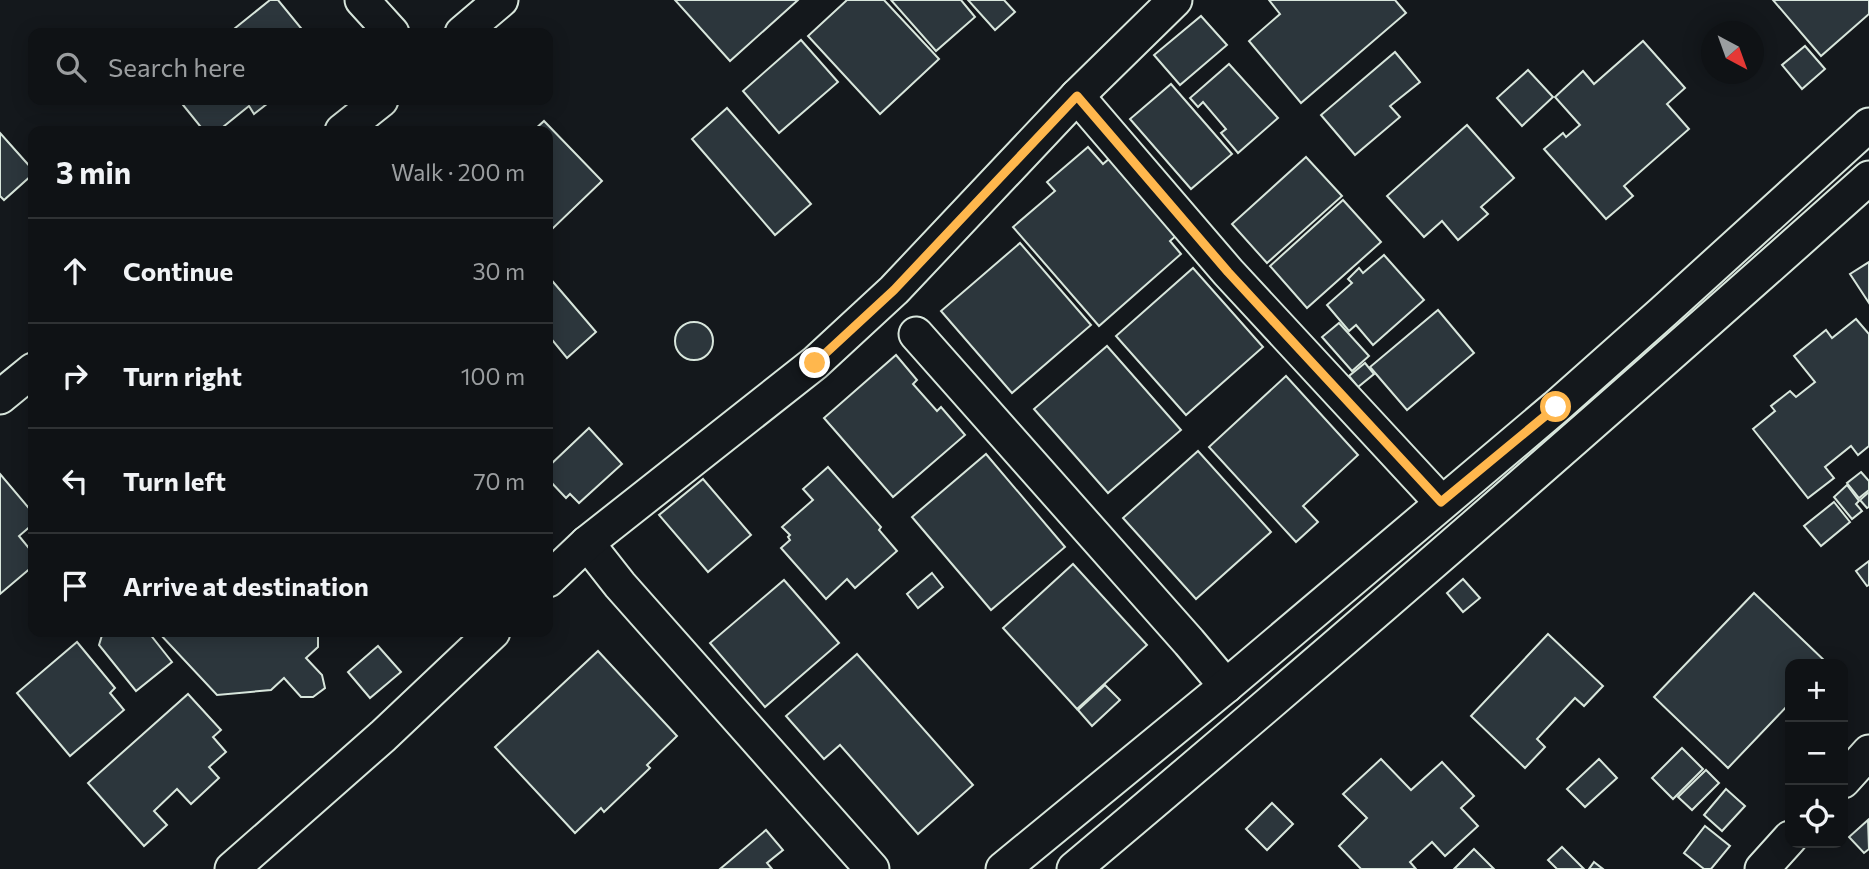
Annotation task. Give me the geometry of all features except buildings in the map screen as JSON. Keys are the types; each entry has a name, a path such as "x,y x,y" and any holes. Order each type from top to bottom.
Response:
{"street":[{"path":"362,0 387,28"},
{"path":"468,28 501,0"},
{"path":"553,575 587,543 815,363 894,290 1077,96 1175,0"},
{"path":"1077,96 1228,272 1441,502"},
{"path":"348,126 375,105"},
{"path":"1003,869 1226,686 1556,407 1869,125"},
{"path":"1074,869 1364,623 1869,178"},
{"path":"916,334 1226,686"},
{"path":"0,397 28,374"},
{"path":"587,543 620,585 872,869"},
{"path":"232,869 383,736 488,637"},
{"path":"1848,775 1869,752"},
{"path":"1762,869 1785,844"}],"route":[{"path":"815,363 894,290 1077,96 1228,272 1441,502 1556,407"}]}
